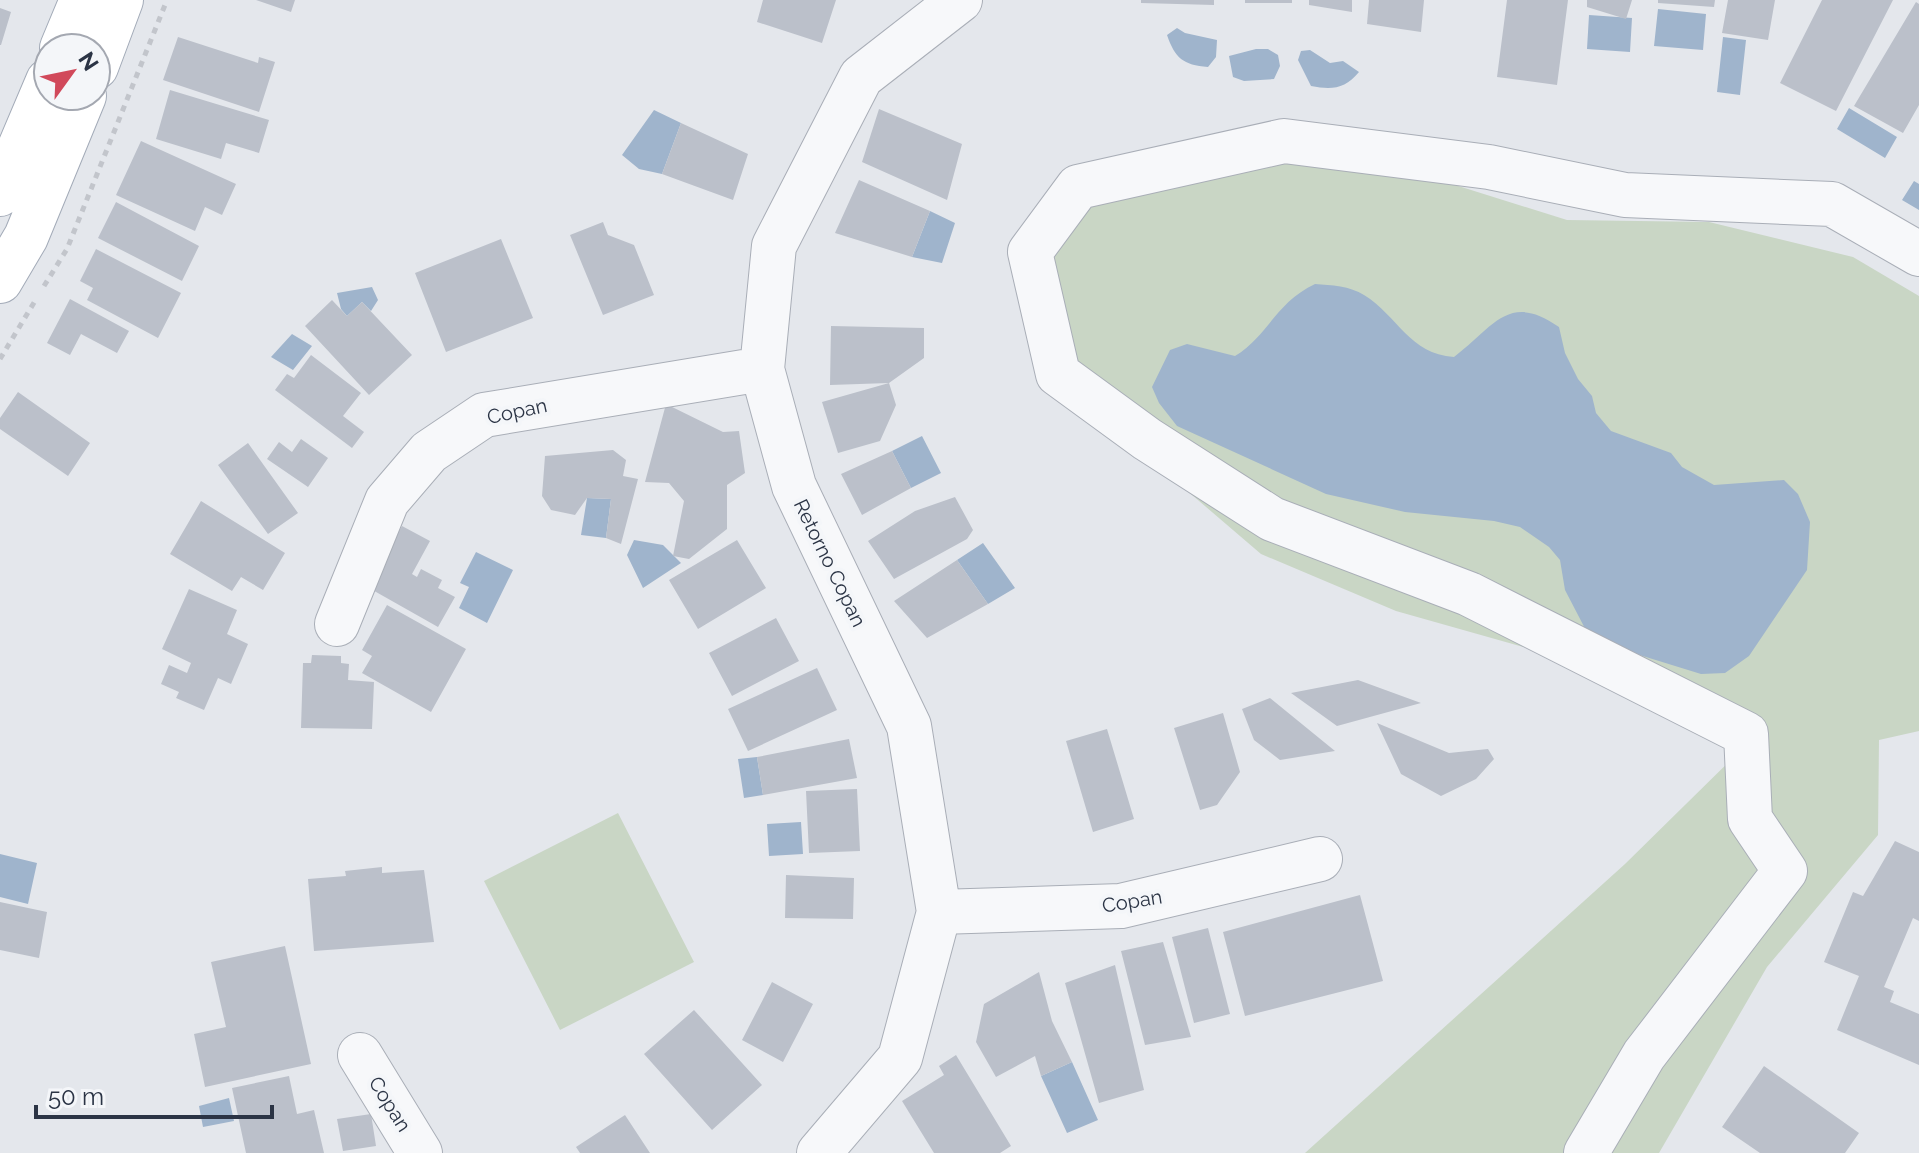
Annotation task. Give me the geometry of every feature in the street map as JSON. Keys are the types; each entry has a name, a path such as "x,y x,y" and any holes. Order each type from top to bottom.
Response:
{"main road":[{"path":"69,32 82,0"},
{"path":"109,32 121,0"},
{"path":"0,194 35,112"},
{"path":"0,281 26,237 77,112"}],"street":[{"name":"Retorno Copan","path":"819,1153 900,1058 939,912 909,726 794,486 762,369 774,246 861,77 960,0"},
{"path":"1586,1153 1644,1055 1785,871 1750,819 1746,734 1469,594 1272,519 1147,439 1058,374 1030,252 1078,187 1284,141 1489,167 1625,195 1832,204 1919,254"},
{"name":"Copan","path":"337,624 387,501 429,452 484,415 762,369"},
{"name":"Copan","path":"939,912 1121,906 1320,859"},
{"name":"Copan","path":"360,1055 420,1153"}],"green space":[{"path":"1251,152 1417,173 1567,220 1709,222 1853,257 1919,296 1919,731 1879,740 1878,835 1767,967 1659,1153 1305,1153 1625,864 1745,746 1534,650 1396,611 1261,554 1136,447 1039,321 1040,232 1133,169"},
{"path":"618,813 694,962 560,1030 484,881"}],"water":[{"path":"1658,9 1706,14 1703,50 1654,46"},
{"path":"1589,15 1632,18 1630,52 1587,49"},
{"path":"1177,28 1185,33 1217,40 1216,57 1208,67 1186,62 1177,55 1167,35"},
{"path":"1723,37 1746,40 1740,95 1717,92"},
{"path":"1268,49 1278,55 1280,66 1274,79 1244,81 1233,77 1229,56"},
{"path":"1310,50 1330,63 1343,61 1359,72 1338,87 1311,86 1298,60 1301,51"},
{"path":"1849,108 1897,137 1885,158 1837,129"},
{"path":"654,110 681,123 662,174 639,169 622,155"},
{"path":"1914,181 1919,184 1919,210 1902,200"},
{"path":"930,211 955,223 942,263 912,257"},
{"path":"1315,284 1340,286 1359,292 1415,342 1439,354 1454,357 1502,318 1527,312 1541,317 1559,327 1565,353 1578,379 1592,396 1596,413 1611,431 1671,453 1682,467 1714,485 1784,480 1798,494 1810,522 1807,570 1749,656 1725,673 1701,674 1591,640 1565,590 1560,560 1549,547 1520,527 1494,521 1405,512 1326,494 1177,426 1159,403 1152,387 1170,350 1187,344 1235,356 1256,339 1290,300"},
{"path":"372,287 378,300 371,311 362,302 347,316 341,309 337,293"},
{"path":"292,334 312,346 293,370 271,357"},
{"path":"922,436 941,473 911,488 892,451"},
{"path":"587,498 611,499 606,538 581,535"},
{"path":"634,540 663,545 681,563 643,588 627,555"},
{"path":"983,543 1015,588 988,604 957,560"},
{"path":"476,552 513,570 487,623 459,608 469,587 460,583"},
{"path":"757,757 763,795 744,798 738,759"},
{"path":"801,822 803,854 769,856 767,824"},
{"path":"0,854 37,863 28,904 0,897"},
{"path":"1072,1062 1098,1120 1067,1133 1041,1076"},
{"path":"229,1098 234,1121 203,1127 199,1106"}],"building":[{"path":"256,0 295,0 291,12"},
{"path":"763,0 836,0 822,43 757,22"},
{"path":"1141,0 1214,0 1214,5 1141,3"},
{"path":"1245,0 1292,0 1292,3 1245,3"},
{"path":"1309,0 1352,0 1352,12 1309,5"},
{"path":"1369,0 1424,0 1421,32 1367,24"},
{"path":"1507,0 1568,0 1557,85 1497,77"},
{"path":"1587,0 1632,0 1626,19 1587,7"},
{"path":"1658,0 1715,0 1714,7 1658,3"},
{"path":"1728,0 1775,0 1768,40 1722,33"},
{"path":"1822,0 1893,0 1836,111 1780,83"},
{"path":"1916,2 1919,4 1919,105 1903,133 1854,106"},
{"path":"0,8 11,12 1,45 0,45"},
{"path":"178,37 258,63 259,57 275,62 259,112 163,80"},
{"path":"170,90 269,120 259,153 226,143 221,159 156,139"},
{"path":"879,109 962,144 947,200 862,162"},
{"path":"681,123 748,154 733,200 662,174"},
{"path":"141,141 236,184 222,215 205,207 195,231 116,195"},
{"path":"859,180 930,211 912,257 835,233"},
{"path":"116,202 199,246 182,281 98,238"},
{"path":"603,222 608,235 634,245 654,295 603,315 570,235"},
{"path":"501,239 533,318 446,352 415,273"},
{"path":"96,249 181,293 158,338 87,300 93,288 80,281"},
{"path":"70,299 129,331 117,353 81,334 70,355 47,343"},
{"path":"332,300 347,316 362,302 412,355 369,395 305,326"},
{"path":"831,326 924,328 924,358 889,383 830,385"},
{"path":"311,355 361,393 343,416 364,432 352,448 275,390 287,374 294,378"},
{"path":"889,383 896,405 880,441 838,453 822,402"},
{"path":"18,392 90,443 68,476 0,429 0,418"},
{"path":"666,404 723,432 739,431 745,473 727,485 727,529 689,559 673,556 684,501 669,483 645,482"},
{"path":"301,439 328,458 308,487 267,459 279,442 292,452"},
{"path":"248,443 298,513 268,534 218,465"},
{"path":"613,450 626,460 623,476 638,479 621,544 606,538 611,499 587,498 575,515 551,510 542,496 545,456"},
{"path":"892,451 911,488 862,515 841,474"},
{"path":"955,497 973,530 967,539 894,579 868,541 915,511"},
{"path":"201,501 285,553 263,590 241,577 232,591 170,554"},
{"path":"402,526 430,541 412,574 417,577 421,569 442,580 438,588 455,597 438,627 369,588"},
{"path":"737,540 766,588 698,629 669,580"},
{"path":"957,560 988,604 927,638 894,601"},
{"path":"189,589 237,610 227,634 248,644 231,684 218,678 204,710 176,698 179,692 161,684 169,665 187,673 191,663 162,649"},
{"path":"387,605 466,649 431,712 362,673 372,656 362,650"},
{"path":"776,618 799,661 732,696 709,653"},
{"path":"312,655 341,656 341,663 349,664 348,680 374,682 372,729 301,728 303,663 311,663"},
{"path":"817,668 837,710 748,751 728,709"},
{"path":"1358,680 1421,703 1337,726 1291,693"},
{"path":"1270,698 1335,751 1280,760 1254,740 1242,709"},
{"path":"1223,713 1240,772 1217,805 1200,810 1174,728"},
{"path":"1377,723 1449,753 1488,749 1494,759 1476,779 1441,796 1401,774"},
{"path":"1107,729 1134,819 1093,832 1066,741"},
{"path":"849,739 857,778 763,795 757,757"},
{"path":"857,789 860,851 809,853 806,791"},
{"path":"1895,841 1919,852 1919,921 1913,918 1884,987 1894,991 1890,1002 1919,1014 1919,1065 1837,1030 1859,976 1824,962 1853,892 1863,896"},
{"path":"382,867 382,873 424,870 434,942 314,951 308,879 346,876 345,871"},
{"path":"786,875 854,878 853,919 785,918"},
{"path":"1360,895 1383,981 1245,1016 1223,932"},
{"path":"0,902 47,912 39,958 0,950"},
{"path":"1208,928 1230,1014 1194,1023 1172,937"},
{"path":"1163,942 1191,1037 1145,1045 1121,951"},
{"path":"285,946 311,1064 205,1087 194,1034 226,1027 211,962"},
{"path":"1115,965 1144,1090 1099,1103 1065,983"},
{"path":"1039,972 1052,1021 1072,1062 1041,1076 1035,1056 996,1077 976,1042 984,1004"},
{"path":"772,982 813,1004 783,1062 742,1040"},
{"path":"694,1010 762,1085 712,1130 644,1054"},
{"path":"956,1055 1011,1146 1000,1153 934,1153 902,1101 944,1075 939,1066"},
{"path":"1764,1066 1859,1133 1845,1153 1760,1153 1722,1127"},
{"path":"289,1076 297,1114 314,1110 324,1153 246,1153 232,1088"},
{"path":"371,1114 376,1146 343,1151 337,1119"},
{"path":"625,1115 650,1153 580,1153 576,1147"}]}
